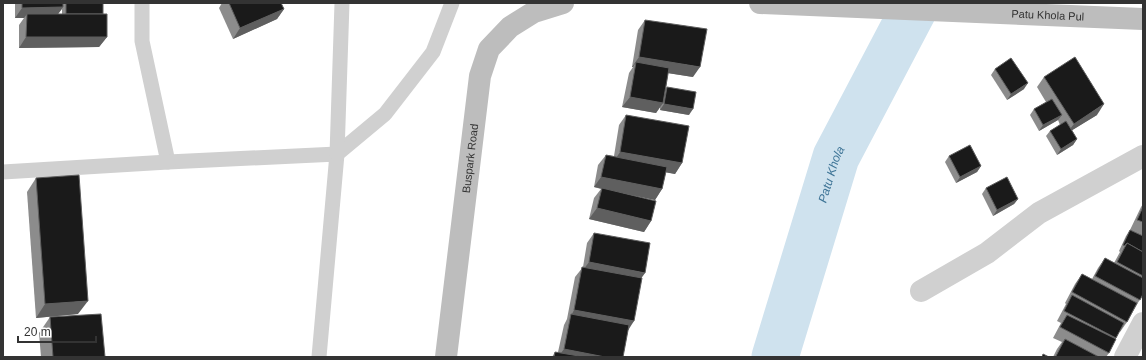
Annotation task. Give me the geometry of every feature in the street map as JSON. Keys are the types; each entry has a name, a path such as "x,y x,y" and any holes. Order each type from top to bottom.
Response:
{"main road":[{"name":"Buspark Road","path":"446,357 480,76 489,49 510,27 534,12 563,3"},
{"name":"Patu Khola Pul","path":"760,3 1143,19"}],"street":[{"path":"921,291 987,252 1039,213 1143,156"},
{"path":"1125,357 1143,323"}],"lane":[{"path":"142,3 142,41 168,162"},
{"path":"319,357 337,154 342,3"},
{"path":"3,172 337,154 385,114 433,52 452,3"}],"building":[{"path":"22,3 63,3 63,7 22,8"},
{"path":"66,3 103,3 103,14 66,14"},
{"path":"229,3 281,3 284,9 240,28"},
{"path":"27,14 107,14 107,37 26,37"},
{"path":"645,20 707,29 700,67 639,57"},
{"path":"1075,57 1104,104 1074,124 1044,77"},
{"path":"1011,58 1028,83 1011,94 995,69"},
{"path":"636,62 669,68 663,103 630,97"},
{"path":"667,87 696,92 693,109 664,104"},
{"path":"1052,99 1062,115 1043,125 1034,109"},
{"path":"626,115 689,126 682,163 620,152"},
{"path":"1066,121 1077,139 1061,149 1050,131"},
{"path":"970,145 981,166 960,177 949,156"},
{"path":"606,155 667,167 662,189 601,177"},
{"path":"79,175 88,301 45,304 36,178"},
{"path":"1007,177 1018,199 997,210 986,188"},
{"path":"602,188 656,201 651,221 597,208"},
{"path":"1143,207 1143,222 1137,220"},
{"path":"1130,230 1143,236 1143,252 1127,243 1124,246 1123,245"},
{"path":"594,233 650,243 645,273 589,262"},
{"path":"1127,243 1143,252 1143,276 1117,262"},
{"path":"1105,258 1143,278 1143,294 1140,300 1095,276"},
{"path":"582,267 642,278 634,321 574,310"},
{"path":"1082,274 1137,303 1127,322 1072,292"},
{"path":"1072,295 1124,323 1116,338 1064,311"},
{"path":"101,314 105,357 53,357 50,317"},
{"path":"571,314 629,325 623,357 605,357 564,349"},
{"path":"1067,315 1116,339 1109,353 1060,327"},
{"path":"1065,339 1099,357 1056,356"},
{"path":"555,352 585,357 554,357"},
{"path":"1043,354 1049,357 1042,357"}],"waterway":[{"name":"Patu Khola","path":"775,357 836,157 917,3"}]}
